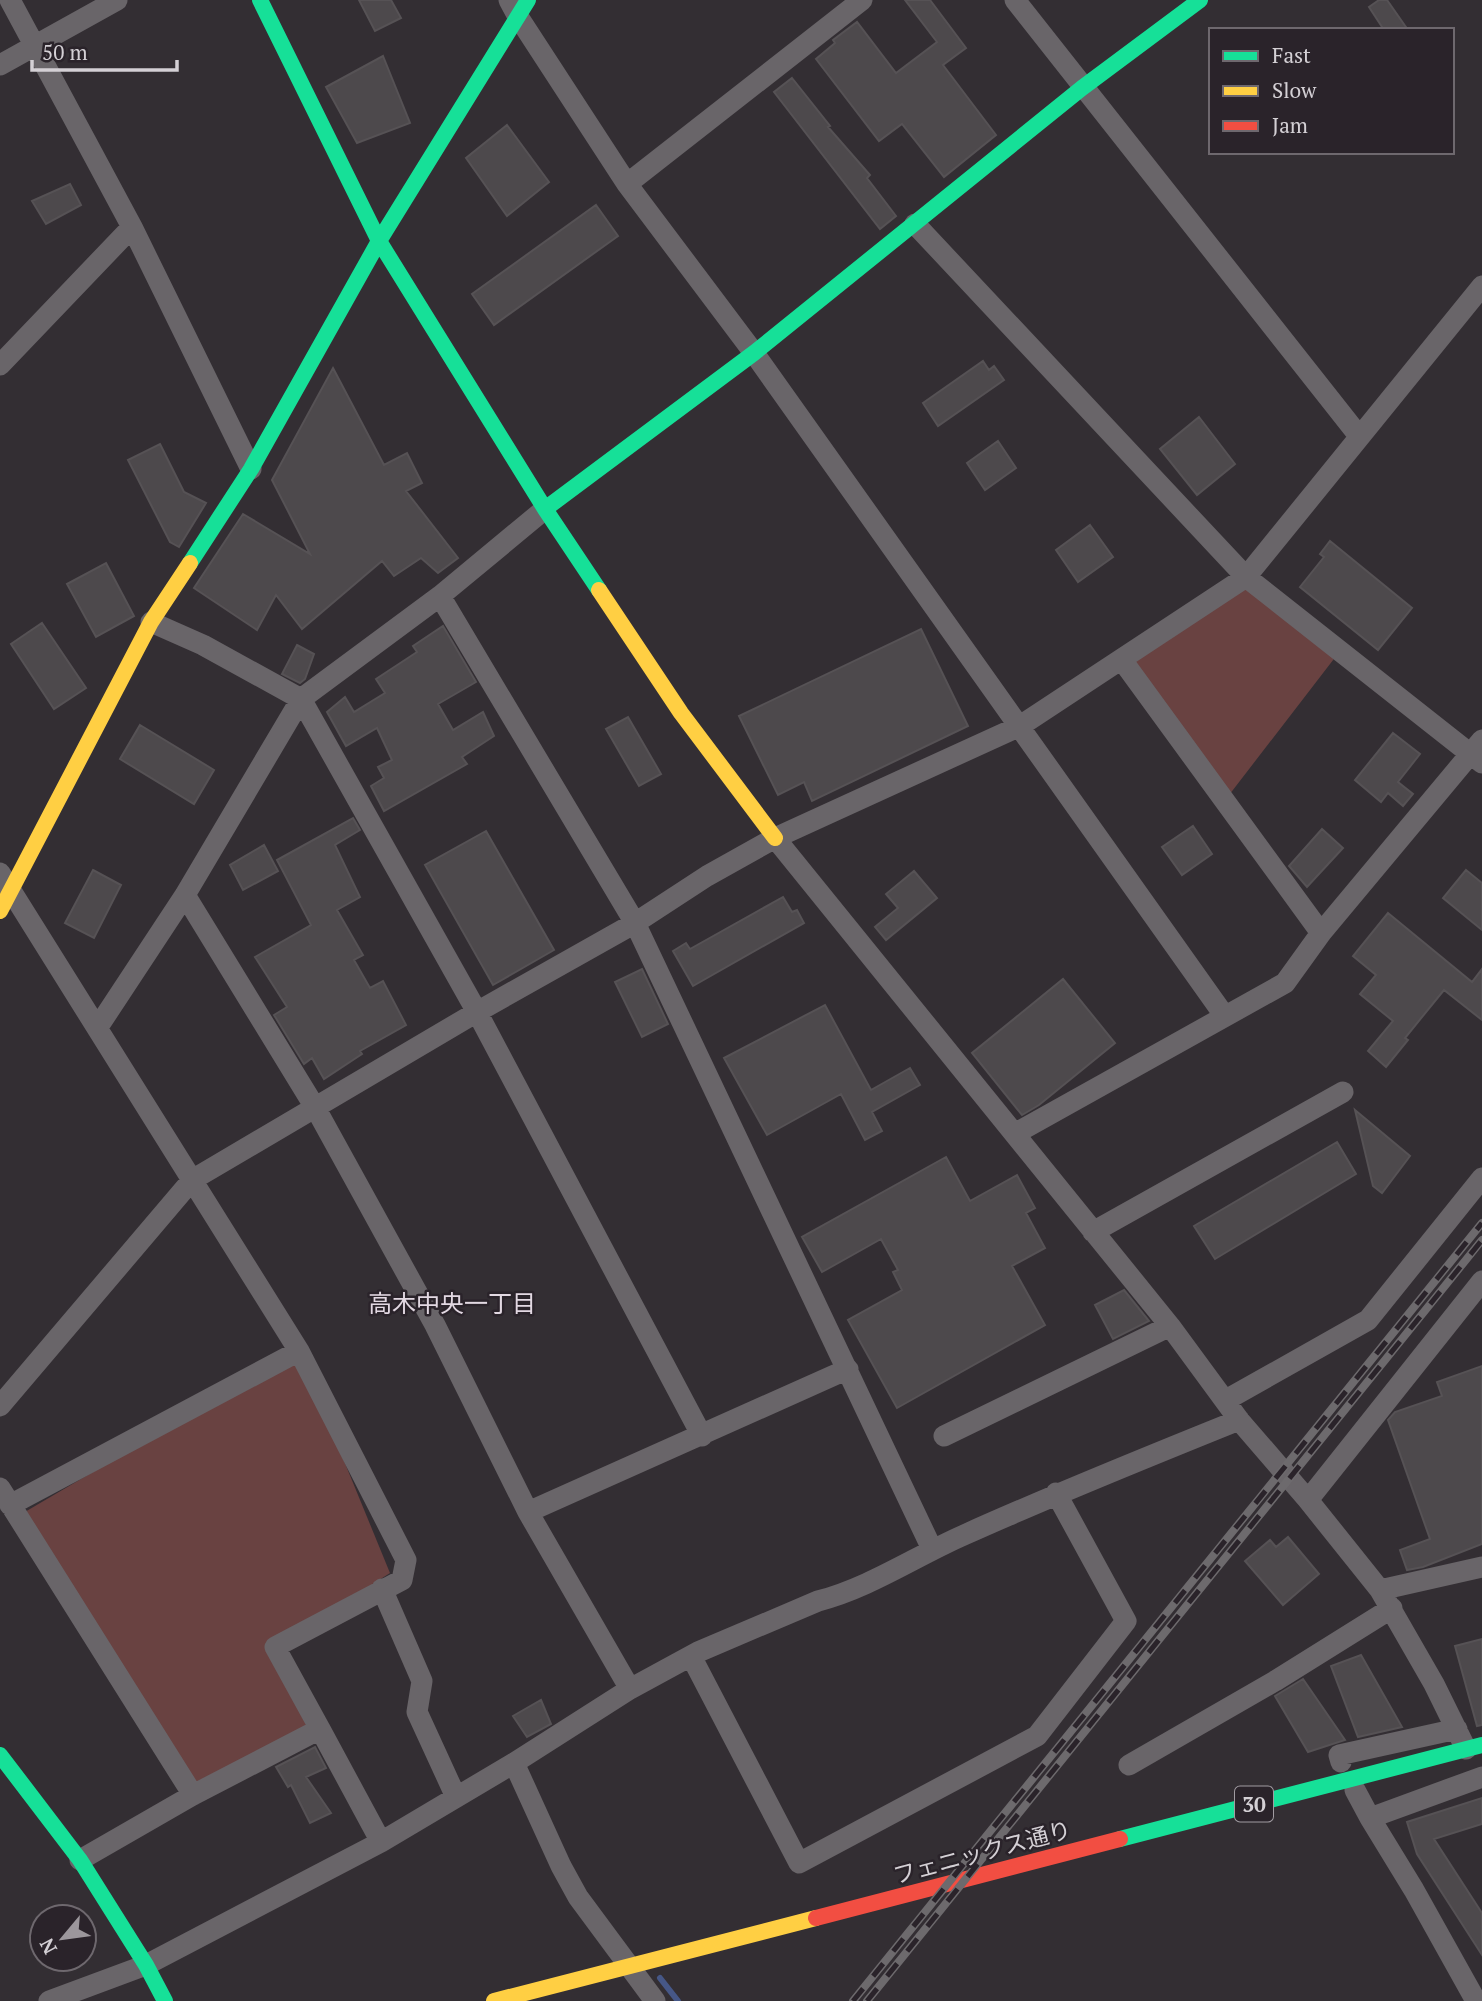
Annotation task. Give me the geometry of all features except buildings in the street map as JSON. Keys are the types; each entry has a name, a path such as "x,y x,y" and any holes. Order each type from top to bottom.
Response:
{"street":[{"path":"10,0 132,227 251,469"},
{"path":"0,65 117,0"},
{"path":"260,0 379,241 545,509 681,713 775,838 1170,1326 1239,1420 1380,1590 1457,1729 1474,1747"},
{"path":"627,184 862,0"},
{"path":"1015,0 1359,436"},
{"path":"98,1027 185,895 301,699 440,596 545,509 754,353 1082,88 1200,0"},
{"path":"0,911 150,622 251,469 379,241 518,5 627,184 754,353 1224,1015"},
{"path":"915,224 1246,576 1478,752 1321,933 1285,983 1016,1133"},
{"path":"0,365 132,227"},
{"path":"0,1406 192,1180 477,1012 635,923 707,876 775,838 1020,726 1246,576 1482,286"},
{"path":"440,596 635,923 932,1549"},
{"path":"150,622 203,645 301,699 477,1012 702,1436"},
{"path":"1122,660 1321,933"},
{"path":"0,873 299,1351 406,1560 402,1580 275,1647 381,1842"},
{"path":"185,895 316,1109 435,1325 528,1512 630,1689"},
{"path":"1093,1232 1343,1092"},
{"path":"1226,1400 1368,1320 1482,1178"},
{"path":"1308,1500 1480,1289"},
{"path":"944,1436 1170,1326"},
{"path":"193,1795 5,1496 299,1351"},
{"path":"528,1512 848,1369"},
{"path":"49,2001 146,1965 381,1842 514,1763 630,1689 691,1656 818,1601 839,1595 1056,1493 1239,1420"},
{"path":"691,1656 799,1863 1037,1736 1126,1622 1056,1493"},
{"path":"1380,1590 1482,1567"},
{"path":"382,1589 422,1681 416,1712 456,1797"},
{"path":"1129,1765 1275,1681 1392,1608"},
{"path":"80,1860 193,1795 320,1729"},
{"path":"1341,1762 1339,1755 1457,1729"},
{"name":"フェニックス通り","path":"494,2001 1474,1747"},
{"path":"0,1755 80,1860 146,1965 165,2001"},
{"path":"514,1763 578,1897 652,2000"},
{"path":"1370,1818 1482,1777"},
{"path":"1355,1790 1476,2001"}],"shaded area":[{"path":"1246,577 1340,651 1226,799 1122,660"},
{"path":"299,1351 390,1573 276,1646 320,1729 193,1795 18,1516"}],"waterway":[{"path":"660,1978 678,2001"}],"railway":[{"path":"853,2001 1482,1223"},
{"path":"867,2001 1482,1240"}],"traffic: fast":[{"path":"260,0 379,241 545,509 599,590"},
{"path":"190,563 251,469 379,241 528,0"},
{"path":"545,509 754,353 1082,88 1200,0"},
{"path":"1120,1839 1482,1745"},
{"path":"0,1755 80,1860 146,1965 165,2001"}],"traffic: slow":[{"path":"0,911 151,622 190,563"},
{"path":"599,590 681,713 775,838"},
{"path":"494,2001 816,1918"}],"traffic: jam":[{"path":"816,1918 1120,1839"}],"district":[{"name":"高木中央一丁目","path":"452,1303"}]}
